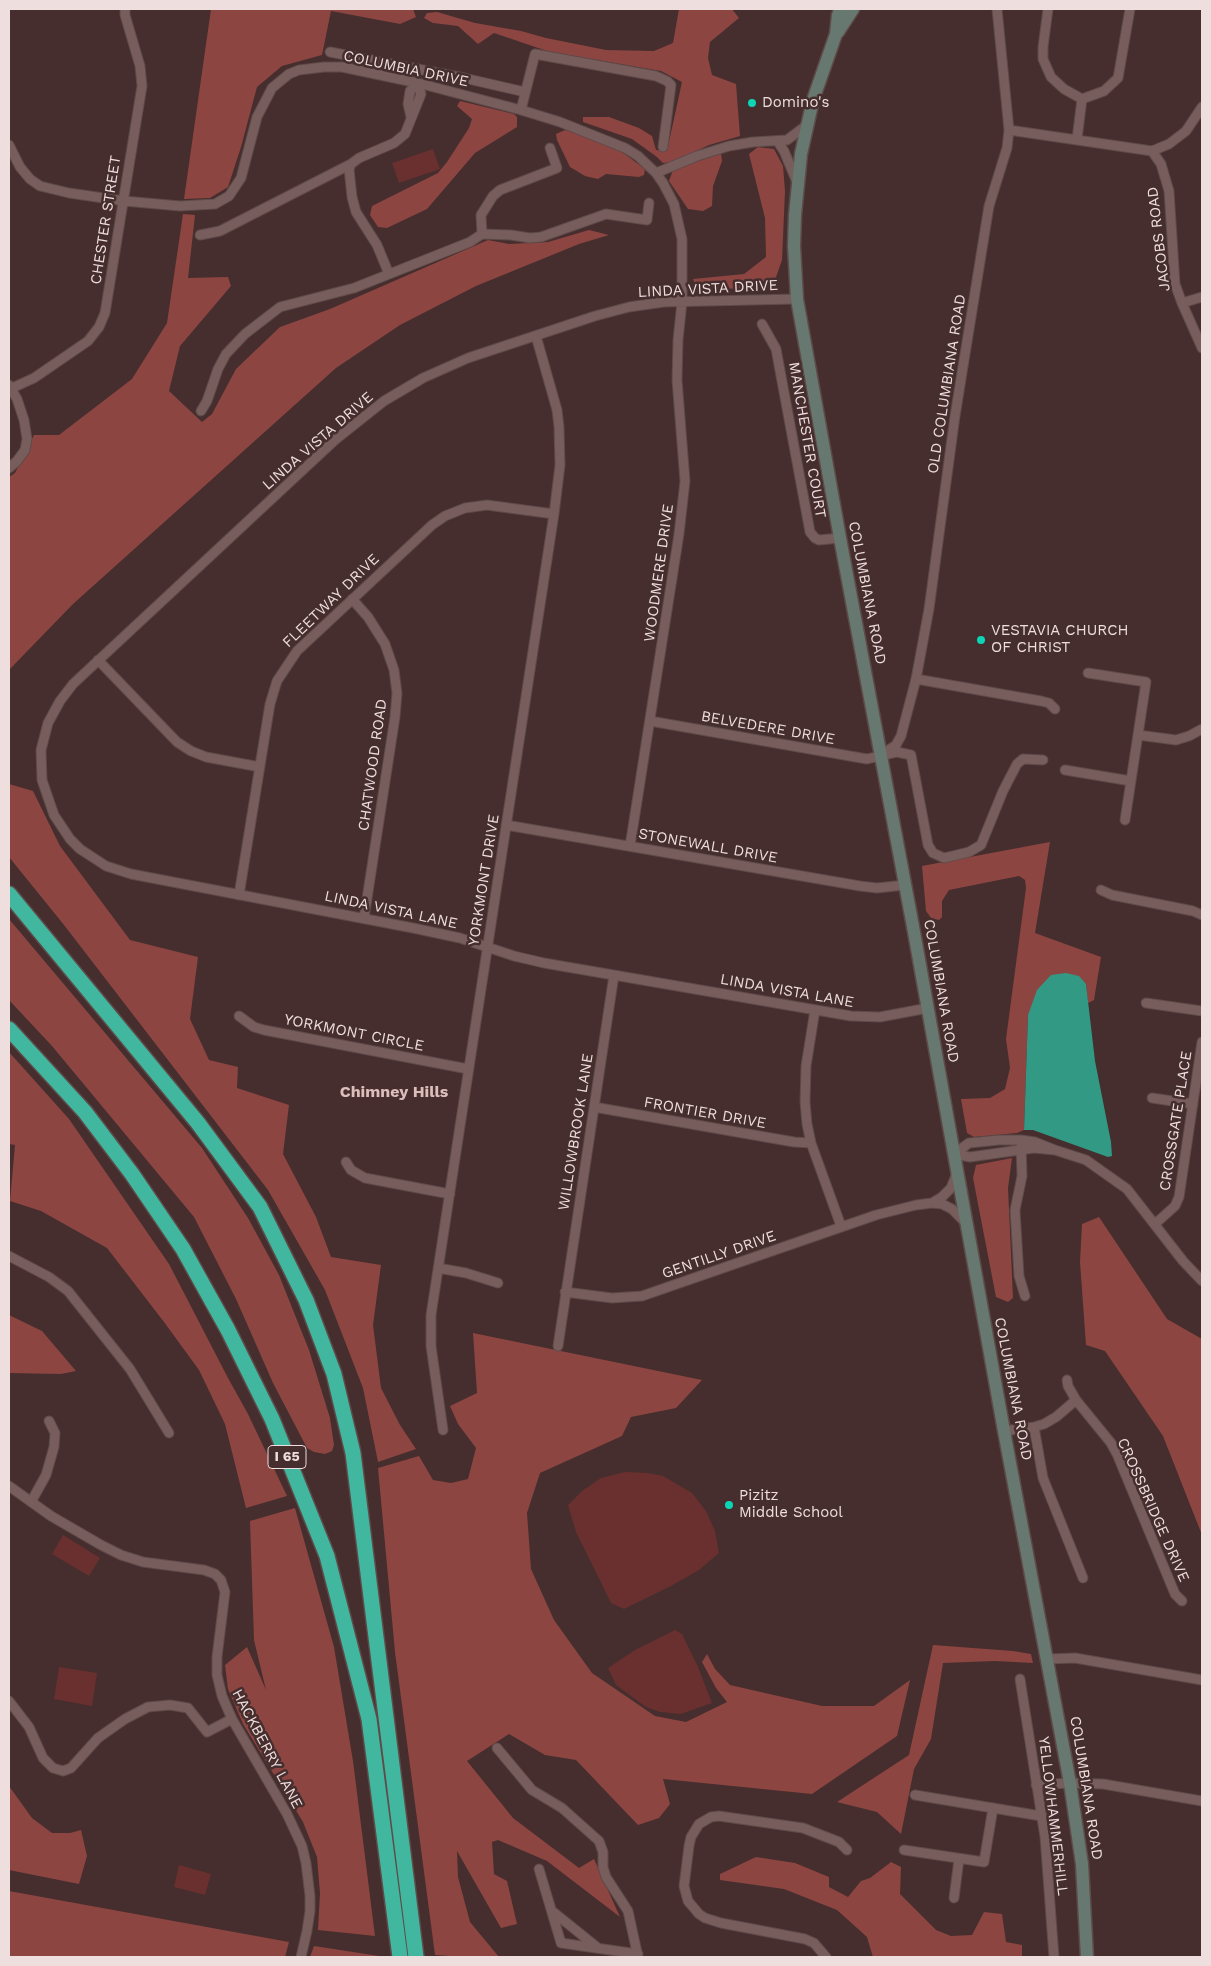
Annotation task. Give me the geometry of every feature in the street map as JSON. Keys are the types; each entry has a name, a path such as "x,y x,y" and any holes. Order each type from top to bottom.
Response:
{"highway":[{"path":"9,894 198,1124 260,1207 309,1309 334,1374 353,1453 416,1957"},
{"name":"I 65","path":"9,1029 86,1112 132,1174 183,1249 228,1330 272,1419 327,1556 369,1719 400,1957"}],"main road":[{"name":"COLUMBIANA ROAD","path":"836,34 838,15 841,9"},
{"name":"COLUMBIANA ROAD","path":"853,9 836,34 818,82 807,124 797,183 794,246 797,299 1070,1782 1082,1864 1087,1957"}],"street":[{"name":"CHESTER STREET","path":"10,387 34,378 88,341 99,327 105,313 142,86 140,66 125,15 125,9"},
{"name":"OLD COLUMBIANA ROAD","path":"881,755 896,745 901,736 916,679 929,610 955,416 989,206 1007,148 1009,130 997,9"},
{"path":"1048,9 1043,60 1051,77 1064,89 1082,99 1104,91 1118,78 1130,9"},
{"path":"330,52 525,92"},
{"path":"521,110 535,54 662,78 671,85 672,92 663,147"},
{"name":"COLUMBIA DRIVE","path":"9,145 20,167 30,179 40,186 69,193 124,201 197,207 214,204 229,196 237,186 244,170 257,118 262,104 272,88 289,74 310,68 342,67 418,83 560,122 625,148 638,156 656,173"},
{"path":"200,235 220,231 400,138 408,127 411,117 408,104 410,91 418,83"},
{"path":"1077,139 1082,99"},
{"path":"1009,130 1152,151 1168,144 1186,131 1202,107"},
{"path":"656,173 697,156 729,146 753,142 787,140 807,124"},
{"path":"778,142 784,151 797,183"},
{"path":"482,234 482,216 493,196 500,190 557,168 550,148"},
{"name":"JACOBS ROAD","path":"1152,151 1161,164 1169,192 1175,284 1202,348"},
{"path":"351,164 349,174 353,205 377,245 389,274"},
{"name":"WOODMERE DRIVE","path":"630,846 684,496 684,462 677,380 678,340 682,302 682,239 680,224 669,192 656,173"},
{"path":"201,411 208,401 218,369 226,354 235,343 280,307 342,292 470,242 482,234 505,234 530,238 541,237 606,214 647,220 649,203"},
{"path":"1182,303 1202,297"},
{"name":"LINDA VISTA DRIVE","path":"42,780 41,750 48,723 66,692 335,440 366,414 405,388 445,367 629,307 644,304 682,302 797,299"},
{"name":"MANCHESTER COURT","path":"762,324 776,349 810,532 819,540 840,538"},
{"name":"YORKMONT DRIVE","path":"444,1430 430,1336 431,1315 560,465 559,428 553,390 536,336"},
{"path":"9,468 17,461 24,450 27,439 24,420 17,399 10,387"},
{"name":"FLEETWAY DRIVE","path":"239,894 271,698 283,670 297,651 432,525 455,512 487,505 554,514"},
{"name":"CHATWOOD ROAD","path":"352,600 368,617 386,644 394,670 397,693 395,717 364,918"},
{"path":"98,660 166,732 184,747 206,757 260,767"},
{"path":"1088,673 1146,682 1125,820"},
{"path":"916,679 1041,701 1049,703 1055,709"},
{"name":"BELVEDERE DRIVE","path":"650,721 867,759 897,752 911,756 928,845 933,853 944,858 969,852 981,845 1003,791 1017,764 1024,759 1043,760"},
{"path":"1138,735 1176,740 1202,729"},
{"path":"1065,770 1131,781"},
{"name":"LINDA VISTA LANE","path":"42,780 48,803 70,839 106,866 131,874 460,938 535,961 815,1010 868,1018 928,1008"},
{"name":"STONEWALL DRIVE","path":"506,825 860,886 877,888 905,885"},
{"path":"1102,890 1112,895 1193,910 1202,915"},
{"name":"WILLOWBROOK LANE","path":"565,1292 614,975"},
{"path":"1146,1003 1202,1011"},
{"path":"815,1010 805,1084 805,1102 811,1143 841,1226"},
{"name":"YORKMONT CIRCLE","path":"239,1016 246,1022 264,1030 468,1068"},
{"name":"CROSSGATE PLACE","path":"1155,1224 1175,1206 1179,1198 1202,1042"},
{"path":"1152,1098 1193,1104"},
{"name":"FRONTIER DRIVE","path":"594,1107 794,1142 811,1143"},
{"path":"1021,1140 1022,1176 1015,1210 1019,1276 1025,1296"},
{"path":"954,1154 969,1143 1021,1140 1035,1142 1086,1160 1127,1190 1202,1281"},
{"path":"954,1154 970,1157 1034,1148 1055,1150"},
{"path":"346,1162 351,1170 365,1178 450,1194"},
{"path":"932,1203 951,1188 957,1172"},
{"name":"GENTILLY DRIVE","path":"565,1292 612,1298 642,1296 841,1226 898,1208 932,1203 942,1204 952,1209 966,1223"},
{"path":"9,1256 49,1277 68,1291 130,1370 169,1434"},
{"path":"438,1268 466,1273 498,1283"},
{"path":"558,1346 565,1292"},
{"name":"CROSSBRIDGE DRIVE","path":"1067,1380 1068,1386 1076,1400 1111,1443 1175,1594 1182,1601"},
{"path":"1004,1431 1034,1427 1056,1417 1076,1400"},
{"path":"31,1502 46,1474 54,1447 54,1433 49,1421"},
{"path":"1034,1427 1043,1478 1083,1578"},
{"name":"HACKBERRY LANE","path":"9,1486 92,1540 120,1555 143,1562 204,1570 219,1577 225,1592 218,1644 217,1675 222,1696 232,1719 287,1814 302,1846 308,1873 310,1896 308,1931 301,1957"},
{"path":"1047,1659 1075,1658 1202,1680"},
{"name":"YELLOWHAMMERHILL","path":"1020,1678 1041,1816 1050,1891 1054,1957"},
{"path":"9,1701 29,1726 44,1758 52,1768 63,1771 76,1763 98,1738 125,1719 148,1707 170,1706 188,1708 207,1732 232,1719"},
{"path":"497,1748 532,1790 562,1808 599,1841 603,1852 603,1867 606,1877 628,1911 638,1956 562,1944 539,1869"},
{"path":"1036,1784 1070,1782 1103,1784 1202,1801"},
{"path":"915,1795 1041,1816"},
{"path":"904,1850 984,1862 992,1808"},
{"path":"826,1957 814,1943 806,1939 721,1923 698,1914 685,1893 684,1878 691,1837 699,1824 711,1817 719,1816 803,1828 838,1842 847,1850"},
{"path":"954,1898 959,1859"},
{"path":"552,1911 599,1949"}],"shaded area":[{"path":"211,9 413,9 416,17 400,24 331,11 322,55 282,66 257,87 228,187 210,198 184,199"},
{"path":"679,9 732,9 739,18 710,42 708,58 712,75 736,84 740,136 709,145 674,162 663,163 632,139 583,122 583,117 609,117 639,128 652,136 656,150 667,151 682,82 661,71 550,52 494,33 478,44 458,26 433,23 424,18 427,13 437,12 475,23 606,50 654,51 673,43"},
{"path":"460,101 514,114 517,117 517,127 475,153 427,209 387,228 378,227 370,215 372,206 438,173 447,162 469,128 472,119 457,106"},
{"path":"565,130 580,133 622,152 645,169 644,175 639,177 606,174 598,179 585,176 570,167 557,140 556,134"},
{"path":"758,147 774,149 783,166 785,191 782,260 775,280 769,286 750,290 696,286 693,279 744,274 766,257 765,218 749,154"},
{"path":"433,149 440,169 399,183 392,163"},
{"path":"721,153 722,161 713,186 712,206 703,211 688,209 669,181 673,170"},
{"path":"183,214 195,215 188,278 228,277 231,286 180,346 169,391 202,422 212,414 236,369 280,327 330,309 488,240 509,244 548,242 589,230 609,235 579,244 476,286 400,325 336,368 73,604 9,670 9,477 15,473 34,435 59,435 132,379 167,323"},
{"path":"9,784 33,791 60,846 130,940 198,957 190,1019 209,1060 238,1067 237,1088 289,1105 283,1154 316,1217 331,1257 381,1265 373,1325 381,1388 400,1425 416,1449 378,1462 363,1388 325,1290 268,1190 64,925 9,857"},
{"path":"1050,842 1035,933 1101,957 1094,1000 1088,1003 1086,984 1028,1015 1024,1130 1017,1133 974,1137 967,1133 961,1099 990,1098 1005,1089 1010,1068 1006,1039 1026,888 1025,880 1019,876 949,890 942,901 942,917 939,920 931,918 926,911 922,866"},
{"path":"9,919 202,1148 248,1218 279,1275 309,1350 330,1418 334,1445 332,1451 325,1454 314,1452 307,1448 273,1383 236,1299 194,1217 52,1046 9,1000"},
{"path":"1066,973 1079,976 1086,984 1095,1061 1111,1142 1112,1156 1108,1157 1033,1130 1024,1130 1028,1015 1037,990 1051,975"},
{"path":"9,1052 69,1119 169,1264 248,1414 287,1496 246,1508 225,1424 199,1370 107,1248 41,1211 10,1201 15,1145 9,1144"},
{"path":"1012,1158 1008,1188 1013,1298 1008,1302 996,1297 973,1178 976,1165"},
{"path":"1099,1217 1167,1319 1202,1339 1202,1535 1163,1436 1105,1351 1086,1345 1080,1262 1082,1224"},
{"path":"9,1315 42,1331 76,1371 61,1374 9,1373"},
{"path":"473,1333 702,1380 676,1408 631,1417 622,1436 540,1473 527,1513 531,1569 554,1620 592,1673 655,1716 686,1722 727,1702 716,1688 702,1662 707,1654 715,1669 730,1685 822,1706 874,1706 910,1680 897,1736 812,1794 663,1779 670,1804 659,1818 638,1825 576,1760 545,1755 509,1734 467,1761 513,1818 579,1868 594,1859 620,1917 547,1861 498,1840 492,1842 494,1874 507,1881 517,1924 501,1928 457,1851 458,1877 470,1922 499,1957 435,1955 395,1652 378,1468 419,1456 433,1480 451,1483 468,1479 476,1448 458,1424 450,1406 477,1393"},
{"path":"625,1472 663,1476 692,1493 706,1511 715,1531 719,1553 699,1570 624,1609 611,1603 576,1532 568,1505 582,1491 601,1478"},
{"path":"295,1508 334,1647 353,1761 375,1936 318,1930 320,1893 317,1857 303,1822 243,1724 228,1689 225,1665 247,1647 266,1690 254,1640 250,1521"},
{"path":"63,1535 100,1558 89,1576 52,1554"},
{"path":"675,1630 682,1634 698,1667 712,1703 681,1714 660,1712 646,1707 616,1685 608,1668 635,1650"},
{"path":"933,1645 1031,1654 1033,1663 995,1661 943,1663 931,1739 914,1769 901,1834 877,1812 837,1802 909,1755"},
{"path":"59,1667 97,1673 92,1706 54,1699"},
{"path":"9,1786 32,1818 52,1833 70,1833 81,1830 87,1856 79,1884 9,1870"},
{"path":"756,1857 795,1863 829,1877 829,1887 848,1897 861,1881 870,1878 891,1862 901,1867 900,1894 936,1930 951,1936 972,1935 984,1912 1002,1914 1006,1942 1022,1945 1022,1957 873,1957 867,1937 837,1910 784,1889 720,1880 720,1874"},
{"path":"179,1865 211,1874 205,1895 174,1887"},
{"path":"9,1891 289,1942 285,1957 9,1957"},
{"path":"314,1946 379,1956 379,1957 310,1957"}],"place":[{"name":"Domino's","path":"752,103"},
{"name":"VESTAVIA CHURCH OF CHRIST","path":"981,640"},
{"name":"Pizitz Middle School","path":"729,1505"}],"district":[{"name":"Chimney Hills","path":"394,1092"}]}
